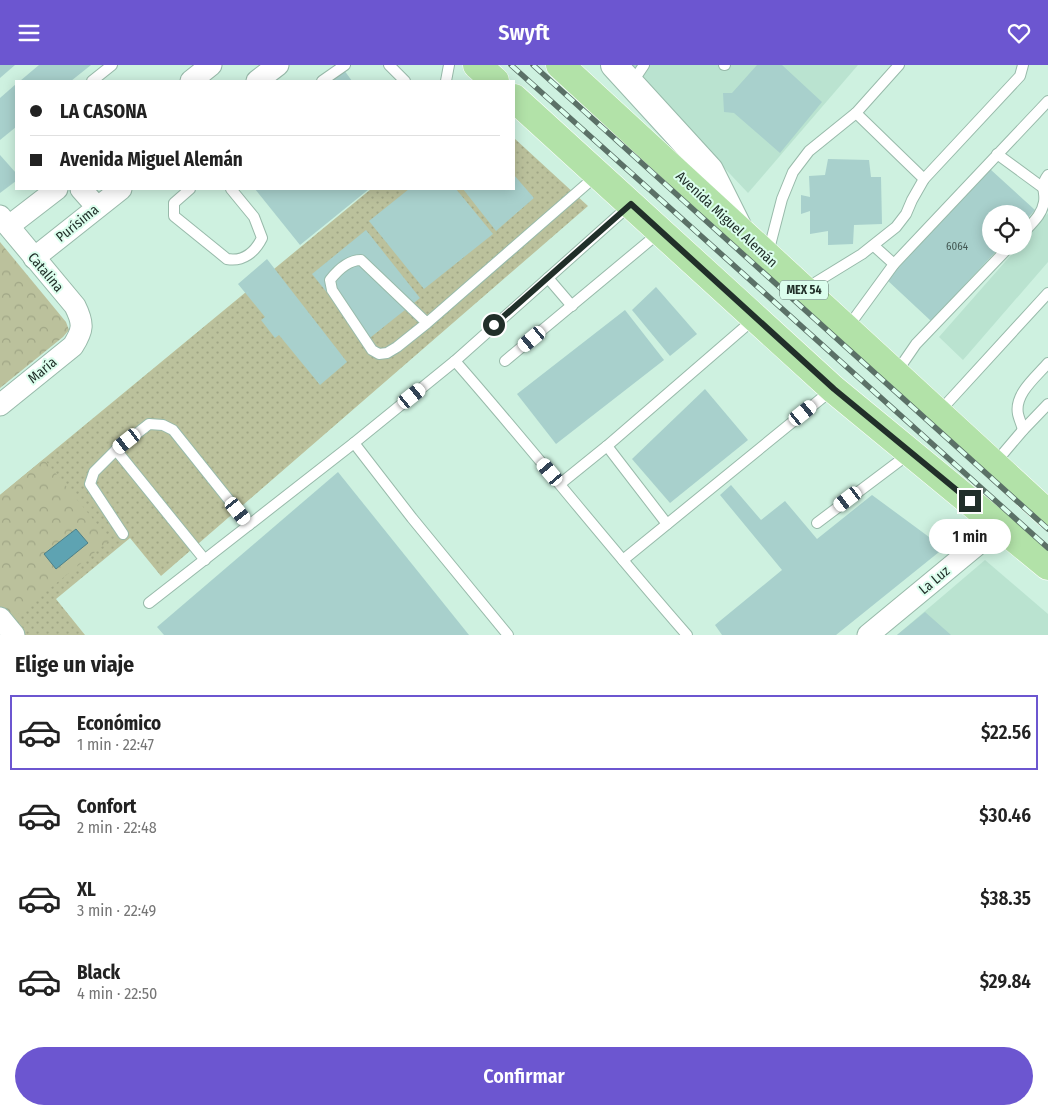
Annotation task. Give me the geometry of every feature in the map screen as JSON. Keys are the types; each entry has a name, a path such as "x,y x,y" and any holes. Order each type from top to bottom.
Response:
{"highway":[{"path":"477,65 494,80"},
{"name":"Avenida Miguel Alemán","path":"560,65 1045,510"},
{"path":"515,99 834,389 1048,566"},
{"path":"1023,544 1038,574 1048,585"}],"street":[{"path":"192,80 211,65"},
{"path":"258,80 278,65"},
{"path":"614,65 638,74 710,170 742,233"},
{"path":"4,221 55,190"},
{"path":"82,190 97,207"},
{"name":"Purísima","path":"34,258 120,190"},
{"name":"Catalina","path":"4,221 75,306 82,319 81,333"},
{"name":"María","path":"0,405 73,346 81,333"},
{"name":"La Luz","path":"868,635 1000,526"},
{"path":"0,618 14,635"}],"lane":[{"path":"93,80 112,65"},
{"path":"323,80 345,65"},
{"path":"390,65 404,80"},
{"path":"446,80 449,65"},
{"path":"768,256 782,199 793,172 809,151 856,113 899,65"},
{"path":"804,289 874,246 896,227 906,214 924,179 1020,76 1023,65"},
{"path":"847,328 894,264 1048,101"},
{"path":"856,113 924,179"},
{"path":"998,154 1042,187"},
{"path":"427,323 361,260 356,260 336,272 330,280 332,290 372,350 379,354 386,353 397,347 427,323 598,174"},
{"path":"1032,223 1041,212 1044,201 1042,187 1048,175"},
{"path":"189,190 174,203 174,216 227,259 236,261 244,258 259,246 262,238 261,231 254,217 232,190"},
{"path":"149,603 354,443 454,361 631,204"},
{"path":"505,361 660,231"},
{"path":"874,246 894,264"},
{"path":"895,374 916,344 1001,255"},
{"path":"548,278 572,305"},
{"path":"938,413 1048,293"},
{"path":"560,484 607,446 755,318"},
{"path":"454,361 687,635"},
{"path":"1023,430 1018,413 1018,402 1022,392 1048,363"},
{"path":"623,560 834,389"},
{"path":"994,464 1023,430 1047,407"},
{"path":"123,534 90,484 94,472 116,450 149,424 163,425 173,431 249,525"},
{"path":"354,443 412,518 508,635"},
{"path":"607,446 668,524"},
{"path":"116,450 205,559"},
{"path":"817,523 911,452"}],"shaded area":[{"path":"627,65 858,65 748,193"},
{"path":"1048,213 1048,262 963,360 939,337 1011,255 1032,255 1032,231"},
{"path":"985,560 1048,614 1048,635 897,635"}],"green space":[{"path":"515,139 588,206 161,576 130,538 56,599 85,635 0,635 0,495 370,190 515,190"},
{"path":"0,242 66,322 69,330 0,388"},
{"path":"44,459 110,540 13,618 0,611 0,495"}],"water":[{"path":"76,529 88,543 56,569 44,554"}],"building":[{"path":"0,65 15,65 0,78"},
{"path":"39,65 91,65 72,80 21,80"},
{"path":"757,65 782,65 822,102 780,153 734,113 724,112 723,93 732,93"},
{"path":"344,70 351,80 332,80"},
{"path":"15,85 15,128 0,140 0,98"},
{"path":"0,155 15,172 15,182 0,193"},
{"path":"828,159 869,160 871,177 881,177 882,224 854,225 853,244 828,245 828,231 810,234 810,211 801,214 801,195 810,197 809,176 825,175"},
{"path":"990,169 1030,205 982,205 982,255 993,255 931,321 886,279"},
{"path":"515,176 534,198 496,231 464,190 515,190"},
{"path":"256,190 368,190 300,245"},
{"path":"408,190 457,190 493,234 424,289 369,221"},
{"path":"366,230 420,298 366,341 312,274"},
{"path":"267,259 347,362 320,385 279,335 275,338 261,320 265,317 238,284"},
{"path":"656,287 697,334 670,356 632,310"},
{"path":"625,310 664,360 556,444 517,394"},
{"path":"705,389 748,440 670,503 632,459"},
{"path":"338,472 469,635 164,635 157,627"},
{"path":"731,485 761,520 785,501 817,539 872,495 944,548 836,635 722,635 715,625 782,570 720,495"},
{"path":"925,612 951,635 897,635"}],"railway":[{"path":"511,65 1048,548"},
{"path":"533,65 1048,529"}],"route":[{"path":"494,325 631,204 834,389 970,501"}]}
